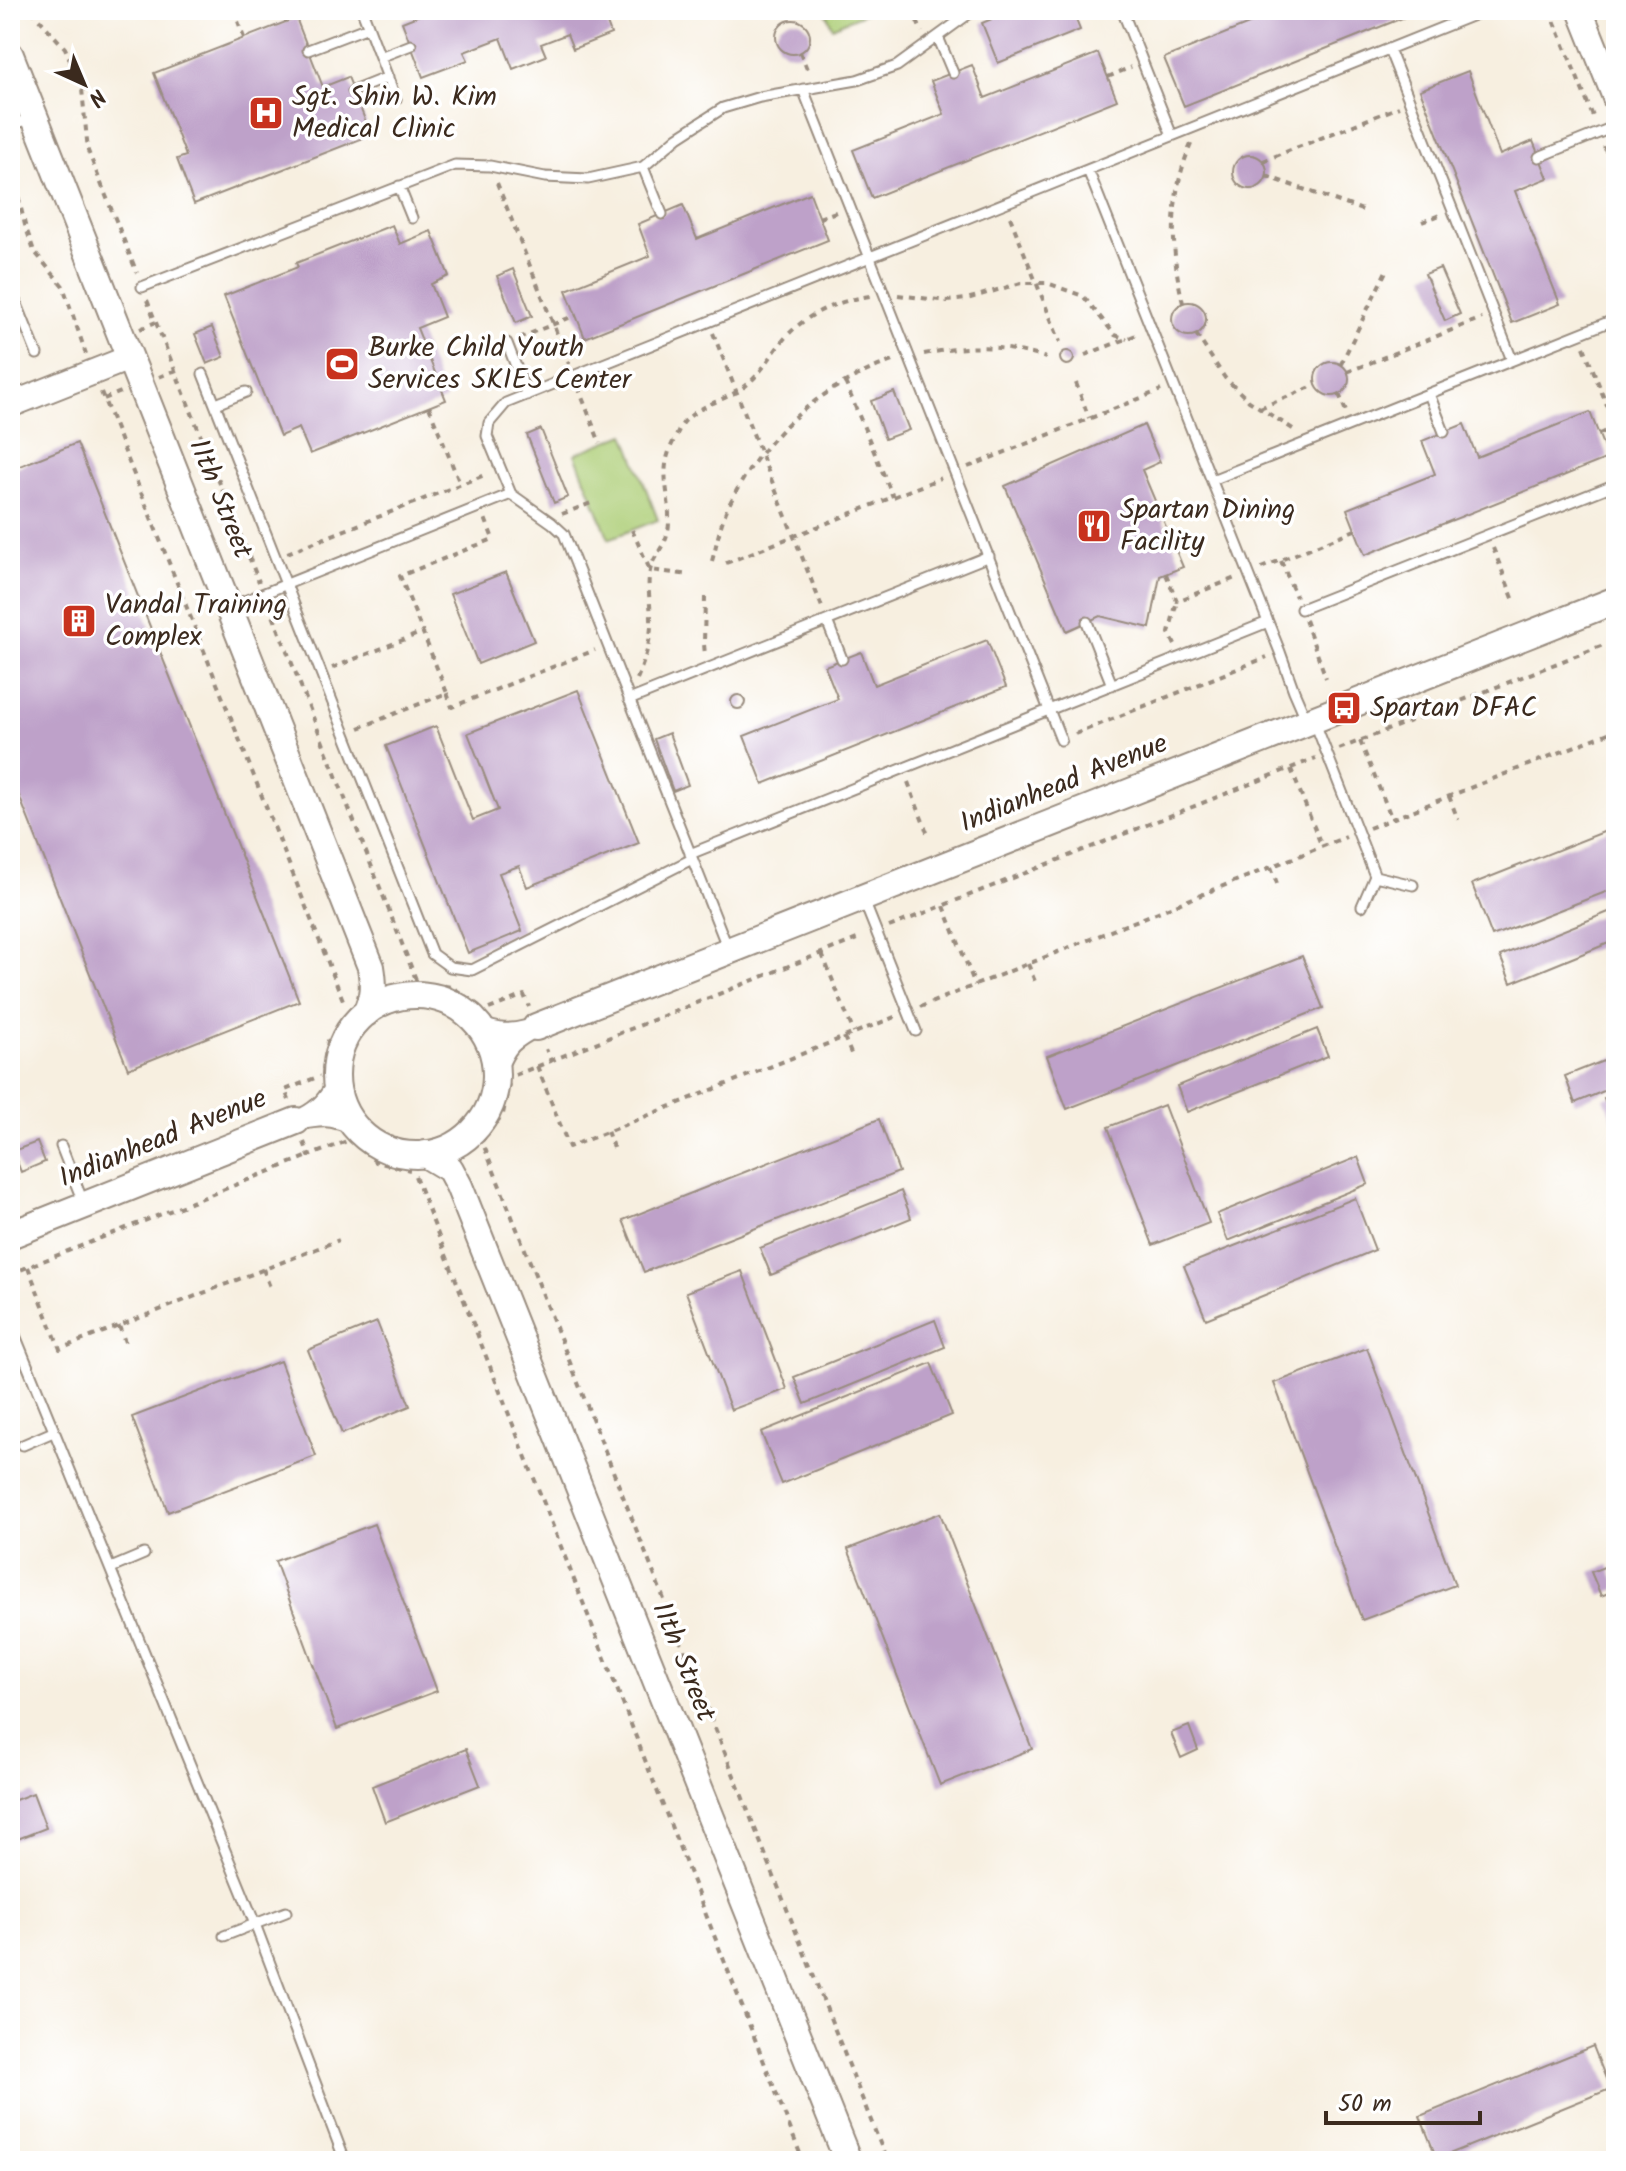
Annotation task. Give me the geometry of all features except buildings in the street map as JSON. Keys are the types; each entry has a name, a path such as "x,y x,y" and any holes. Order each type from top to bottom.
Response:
{"main road":[{"name":"11th Street","path":"10,55 22,121 129,358 371,967"},
{"name":"Indianhead Avenue","path":"536,1027 1616,600"},
{"path":"371,967 382,980 409,995"},
{"path":"366,1013 373,998 371,967"},
{"path":"409,995 448,1001 464,1011 480,1027 491,1047 496,1070 494,1091 487,1111 475,1129 446,1149 425,1154 404,1154 371,1141 354,1125 343,1105 337,1083 338,1060 352,1028 366,1013 389,1000 409,995"},
{"name":"Indianhead Avenue","path":"10,1235 296,1121"},
{"path":"459,1186 455,1169 457,1153 464,1138"},
{"path":"425,1154 450,1169 459,1186"},
{"name":"11th Street","path":"459,1186 848,2161"}],"street":[{"path":"1580,10 1616,100"},
{"path":"10,405 129,358"},
{"path":"480,1027 498,1033 514,1033 536,1027"},
{"path":"496,1070 504,1051 515,1038 536,1027"},
{"path":"296,1121 319,1110 337,1083"},
{"path":"296,1121 335,1117 354,1125"}],"lane":[{"path":"362,10 396,99"},
{"path":"142,287 455,165 490,166 545,177 588,179 643,167 678,137 723,108 760,97 857,80 897,66 974,10"},
{"path":"1122,10 1172,136"},
{"path":"729,950 564,534 511,494 487,436 489,423 506,403 1486,10"},
{"path":"308,50 368,27"},
{"path":"938,37 953,73"},
{"path":"380,57 411,45"},
{"path":"1389,49 1512,360"},
{"path":"353,91 388,77"},
{"path":"803,89 1061,740"},
{"path":"1539,157 1616,126"},
{"path":"643,167 662,214"},
{"path":"1088,170 1294,691 1327,754 1375,876 1362,906"},
{"path":"399,186 412,218"},
{"path":"10,287 37,354"},
{"path":"1212,480 1616,319"},
{"path":"10,326 24,321"},
{"path":"507,343 527,395"},
{"path":"203,374 432,954 450,967 472,970 691,857 1268,622"},
{"path":"216,404 246,392"},
{"path":"1429,394 1444,432"},
{"path":"1301,609 1616,484"},
{"path":"229,607 511,494"},
{"path":"629,700 989,556"},
{"path":"827,621 842,659"},
{"path":"1087,622 1112,685"},
{"path":"1375,876 1413,885"},
{"path":"863,898 916,1031"},
{"path":"61,1146 84,1205"},
{"path":"10,1323 255,1924 345,2161"},
{"path":"23,1445 53,1432"},
{"path":"111,1568 144,1554"},
{"path":"224,1936 286,1912"}],"path":[{"path":"31,10 65,48 82,89 88,151 417,982 452,987 485,1010 524,995 551,1061"},
{"path":"234,10 244,38"},
{"path":"912,10 927,45"},
{"path":"1550,10 1616,176"},
{"path":"1609,10 1616,28"},
{"path":"800,52 814,87"},
{"path":"1108,77 1143,62"},
{"path":"1263,161 1410,102"},
{"path":"1183,303 1174,251 1174,216 1179,183 1199,125"},
{"path":"10,162 34,251 63,286 93,372 348,1013 328,1041 321,1076 285,1090 309,1156"},
{"path":"490,166 600,443"},
{"path":"1266,176 1365,211"},
{"path":"1005,203 1060,342"},
{"path":"1341,364 1388,267"},
{"path":"650,570 666,541 669,521 664,470 667,453 683,423 750,382 785,338 823,308 853,298 884,293 947,301 967,299 1021,283 1047,283 1083,296 1115,335 1127,339"},
{"path":"1347,372 1494,313"},
{"path":"507,343 576,315"},
{"path":"709,322 827,621"},
{"path":"1085,355 1152,329"},
{"path":"1196,334 1225,378 1249,401 1310,441"},
{"path":"1579,334 1616,428 1599,434"},
{"path":"712,561 727,510 750,467 810,403 864,371 909,357 993,346 1046,358"},
{"path":"845,382 893,497"},
{"path":"1076,383 1089,419"},
{"path":"1260,408 1316,385"},
{"path":"429,407 460,484"},
{"path":"276,558 500,469"},
{"path":"548,519 594,502"},
{"path":"480,507 493,539 400,576 452,707 608,645"},
{"path":"629,700 644,662 651,628 650,570 632,530"},
{"path":"1488,534 1515,603"},
{"path":"650,570 689,575"},
{"path":"705,597 704,644 708,668"},
{"path":"1177,601 1169,633 1180,658"},
{"path":"321,672 423,632"},
{"path":"887,2161 482,1141 503,1114 510,1077 1616,640"},
{"path":"1061,740 1280,652"},
{"path":"345,733 447,693"},
{"path":"537,1066 569,1147 1616,730"},
{"path":"1360,741 1392,819"},
{"path":"903,769 928,835"},
{"path":"1291,769 1322,847"},
{"path":"1449,796 1458,820"},
{"path":"1271,867 1279,889"},
{"path":"944,906 975,985"},
{"path":"822,954 854,1033"},
{"path":"1028,964 1036,984"},
{"path":"844,1037 852,1056"},
{"path":"607,1131 614,1150"},
{"path":"10,1274 350,1140 376,1162 413,1171 803,2161"},
{"path":"424,1200 459,1186"},
{"path":"28,1267 60,1349 339,1240"},
{"path":"263,1269 270,1287"},
{"path":"119,1326 125,1342"},
{"path":"1606,2161 1616,2157"}],"green space":[{"path":"825,10 872,10 832,27"},
{"path":"625,434 658,520 609,539 575,454"}],"place":[{"name":"Sgt. Shin W. Kim Medical Clinic","path":"266,113"},
{"name":"Burke Child Youth Services SKIES Center","path":"342,364"},
{"name":"Spartan Dining Facility","path":"1094,526"},
{"name":"Vandal Training Complex","path":"79,621"},
{"name":"Spartan DFAC","path":"1344,708"}]}
